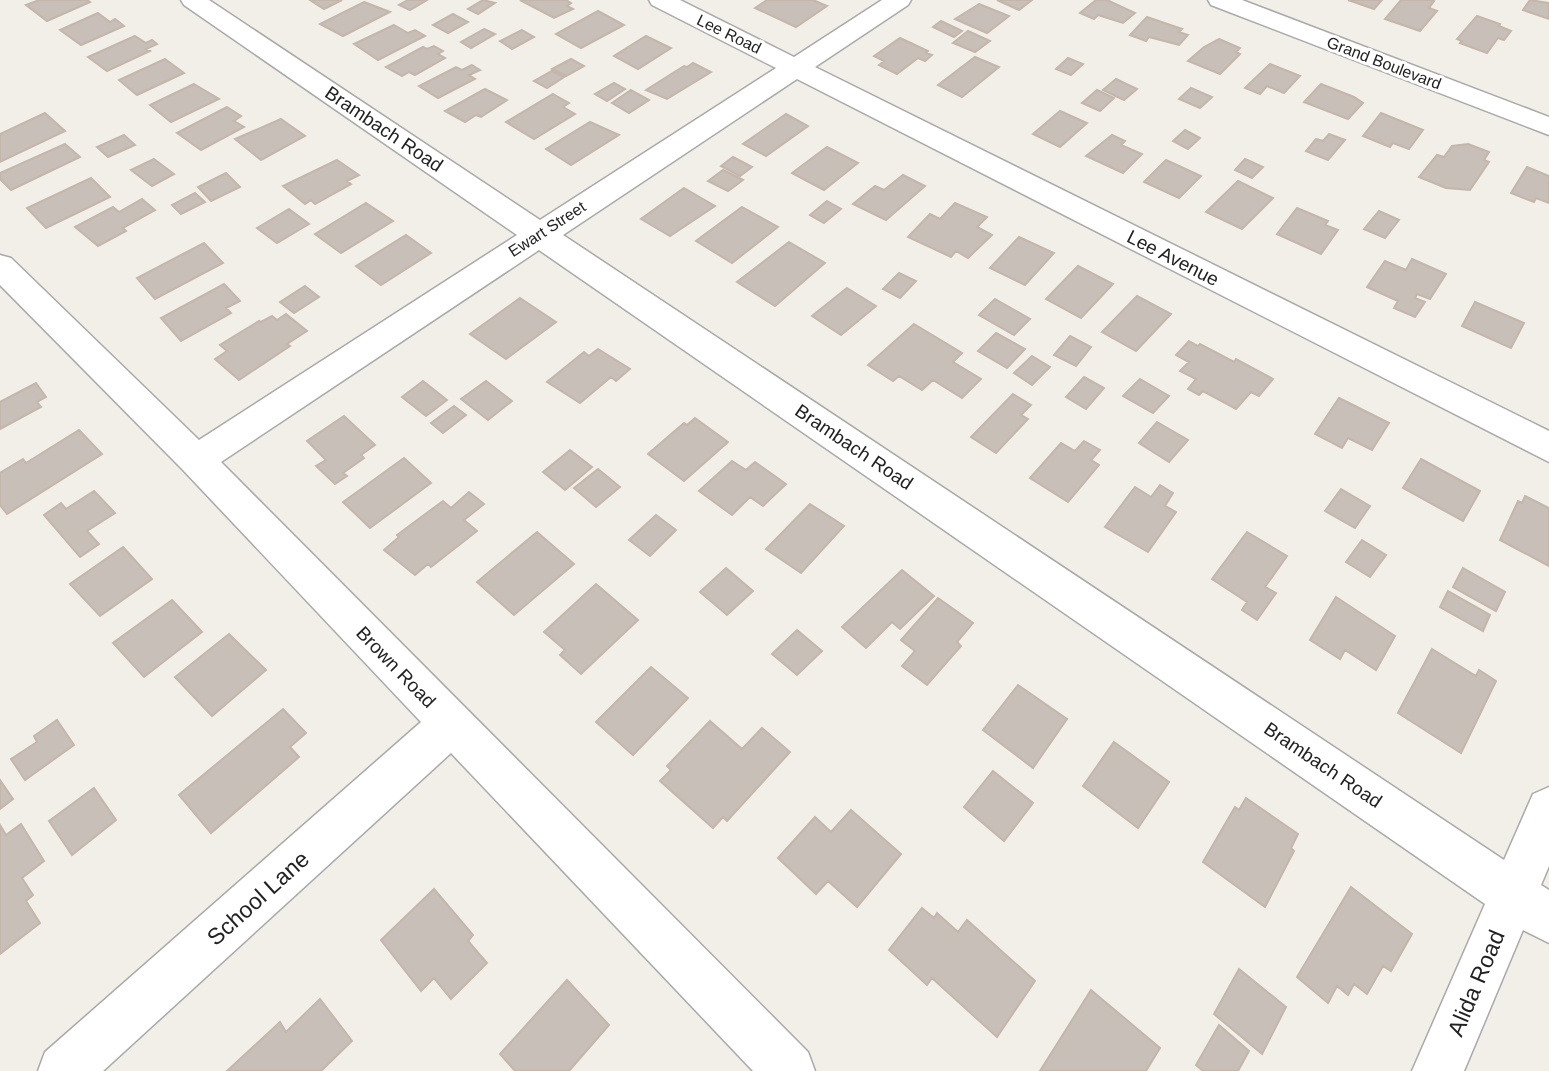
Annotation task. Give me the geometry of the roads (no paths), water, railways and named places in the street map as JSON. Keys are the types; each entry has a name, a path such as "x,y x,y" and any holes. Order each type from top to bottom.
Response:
{"street":[{"name":"Brambach Road","path":"193,0 1531,907"},
{"name":"Lee Road","path":"661,0 798,68"},
{"name":"Ewart Street","path":"196,460 899,0"},
{"name":"Grand Boulevard","path":"1220,0 1549,127"},
{"name":"Lee Avenue","path":"798,68 1549,448"},
{"name":"Brown Road","path":"0,266 196,460 789,1071"},
{"name":"School Lane","path":"64,1071 451,724"},
{"name":"Alida Road","path":"1438,1071 1531,907 1549,810"}]}
